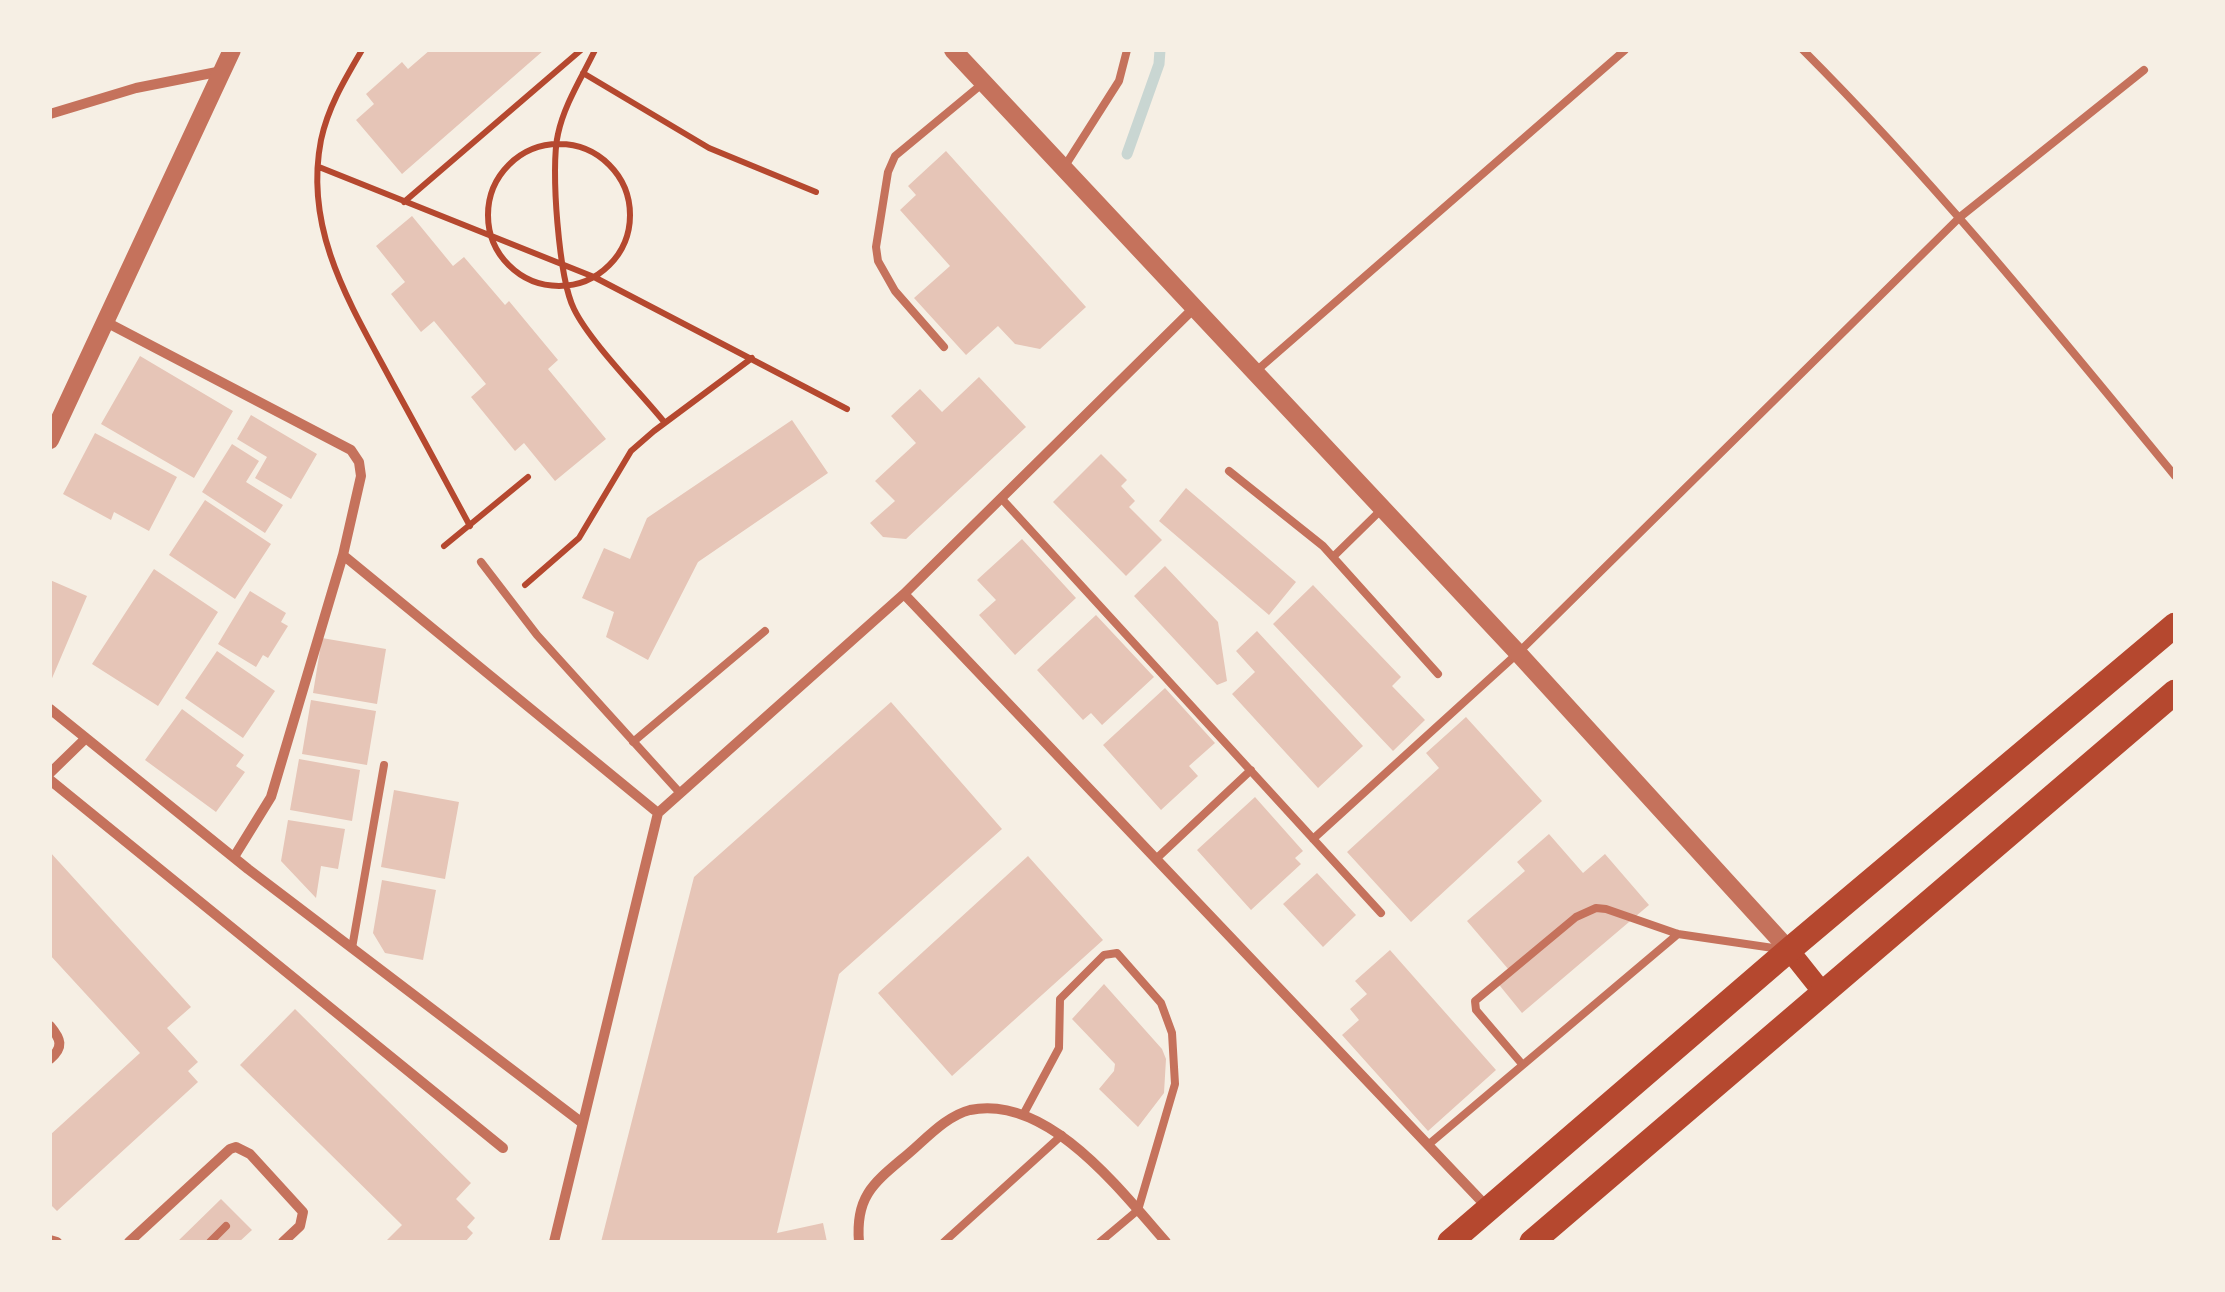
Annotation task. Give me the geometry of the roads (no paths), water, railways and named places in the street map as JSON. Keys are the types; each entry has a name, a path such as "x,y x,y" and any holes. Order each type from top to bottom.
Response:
{"main road":[{"path":"1450,1242 1789,950 2175,626"},
{"path":"1532,1242 2175,692"},
{"path":"1789,950 1824,994"}],"street":[{"path":"50,440 232,50"},
{"path":"953,50 1518,653 1789,950"},
{"path":"50,114 136,88 222,71"},
{"path":"554,1242 658,813 904,594 1194,308"},
{"path":"106,322 351,450 359,462 361,476 343,554 272,797 234,857"},
{"path":"343,554 658,813"},
{"path":"904,594 1489,1208"},
{"path":"50,709 234,857 582,1122"},
{"path":"86,738 50,777 503,1148"},
{"path":"50,1026 60,1049 50,1059"},
{"path":"859,1242 857,1219 862,1200 876,1181 950,1119 972,1110 1023,1115 1062,1135 1166,1242"},
{"path":"129,1242 236,1147 250,1154 303,1212 300,1226 283,1242"}],"lane":[{"path":"1064,169 1118,82 1127,50"},
{"path":"1255,372 1625,50"},
{"path":"1803,50 1887,134 1960,217 2175,476"},
{"path":"1313,839 1518,653 1960,217 2144,70"},
{"path":"944,348 884,275 876,247 890,164 895,156 983,84"},
{"path":"1229,471 1334,557 1438,674"},
{"path":"1002,498 1381,912"},
{"path":"1334,557 1382,508"},
{"path":"481,562 536,635 680,793"},
{"path":"633,742 764,631"},
{"path":"352,948 384,765"},
{"path":"1156,859 1251,770"},
{"path":"1522,1064 1476,1010 1476,998 1576,917 1596,908 1678,934 1789,950"},
{"path":"1428,1145 1678,934"},
{"path":"1023,1115 1059,1048 1060,999 1104,956 1118,952 1160,1003 1172,1033 1175,1084 1138,1210 1100,1242"},
{"path":"944,1242 1062,1135"},
{"path":"210,1242 226,1226"}],"waterway":[{"path":"1127,154 1159,64 1160,50"}]}
